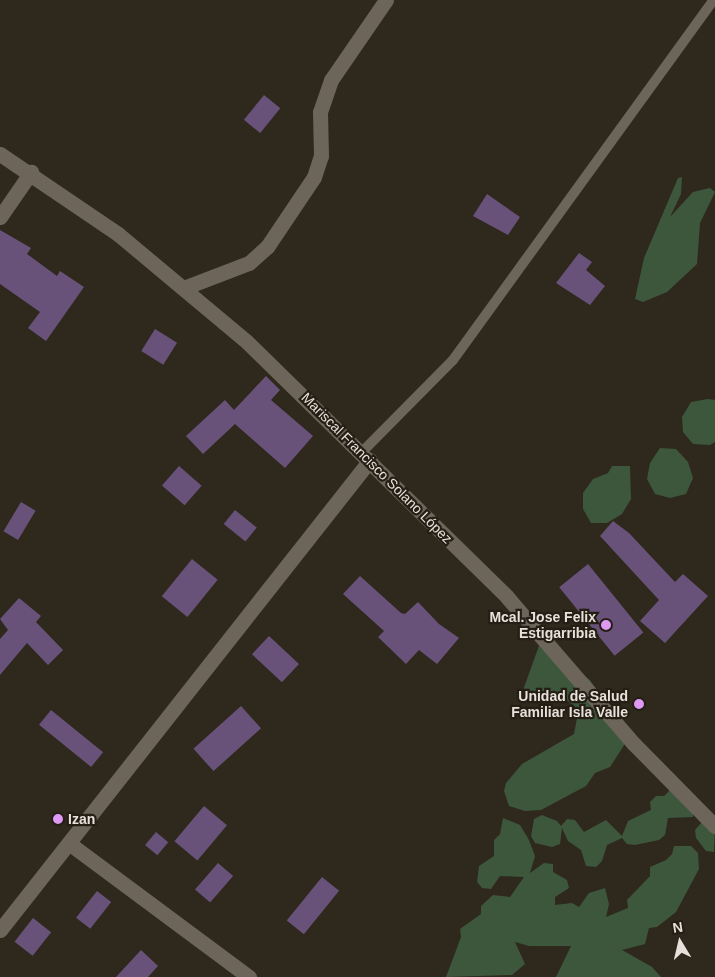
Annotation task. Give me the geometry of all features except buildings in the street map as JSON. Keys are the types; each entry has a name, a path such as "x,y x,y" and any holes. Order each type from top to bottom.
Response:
{"street":[{"path":"186,288 249,264 267,247 314,177 321,156 320,112 331,80 386,0"},
{"name":"Mariscal Francisco Solano López","path":"0,154 31,172 118,234 186,288 366,456 507,597 634,744 715,826"},
{"path":"0,217 31,172"},
{"path":"0,930 70,844 366,456"},
{"path":"70,844 249,977"}],"lane":[{"path":"366,456 453,360 714,0"}],"green space":[{"path":"682,177 681,194 670,217 693,192 710,188 715,192 700,223 697,264 667,292 643,302 635,299 644,258 678,178"},
{"path":"708,399 715,400 715,442 710,445 693,444 683,432 682,417 691,402"},
{"path":"660,448 676,449 688,462 693,478 686,494 670,498 655,494 647,479 650,463"},
{"path":"612,466 630,466 631,499 622,514 607,523 591,523 583,509 583,493 593,479 608,473"},
{"path":"540,643 590,680 628,739 610,767 595,773 586,786 541,810 525,811 509,806 504,791 506,783 522,764 574,734 577,718 583,713 558,693 527,699 522,693"},
{"path":"670,790 693,801 693,817 668,818 665,835 659,840 635,845 627,844 622,838 607,845 602,861 596,867 586,866 581,850 568,841 562,828 560,844 552,847 535,843 531,836 534,819 542,815 557,821 561,826 567,819 575,820 584,832 606,820 622,836 628,821 651,810 650,802 656,796 664,796"},
{"path":"503,818 520,825 529,840 535,856 530,873 544,863 553,864 553,872 567,880 569,888 555,897 555,905 572,903 579,907 589,893 605,888 609,904 606,917 628,908 627,900 650,876 650,867 666,860 672,854 674,846 691,846 698,853 699,869 676,912 657,927 649,928 645,944 622,950 652,967 661,977 556,977 571,946 529,946 515,942 525,964 512,975 446,977 461,937 460,929 481,914 481,906 493,895 510,897 524,877 500,876 491,889 482,888 477,882 479,866 494,856 494,840 500,834"},
{"path":"702,822 715,824 714,852 706,851 696,838 695,830"}],"place":[{"name":"Mcal. Jose Felix Estigarribia","path":"606,625"},
{"name":"Unidad de Salud Familiar Isla Valle","path":"639,704"},
{"name":"Izan","path":"58,819"}]}
